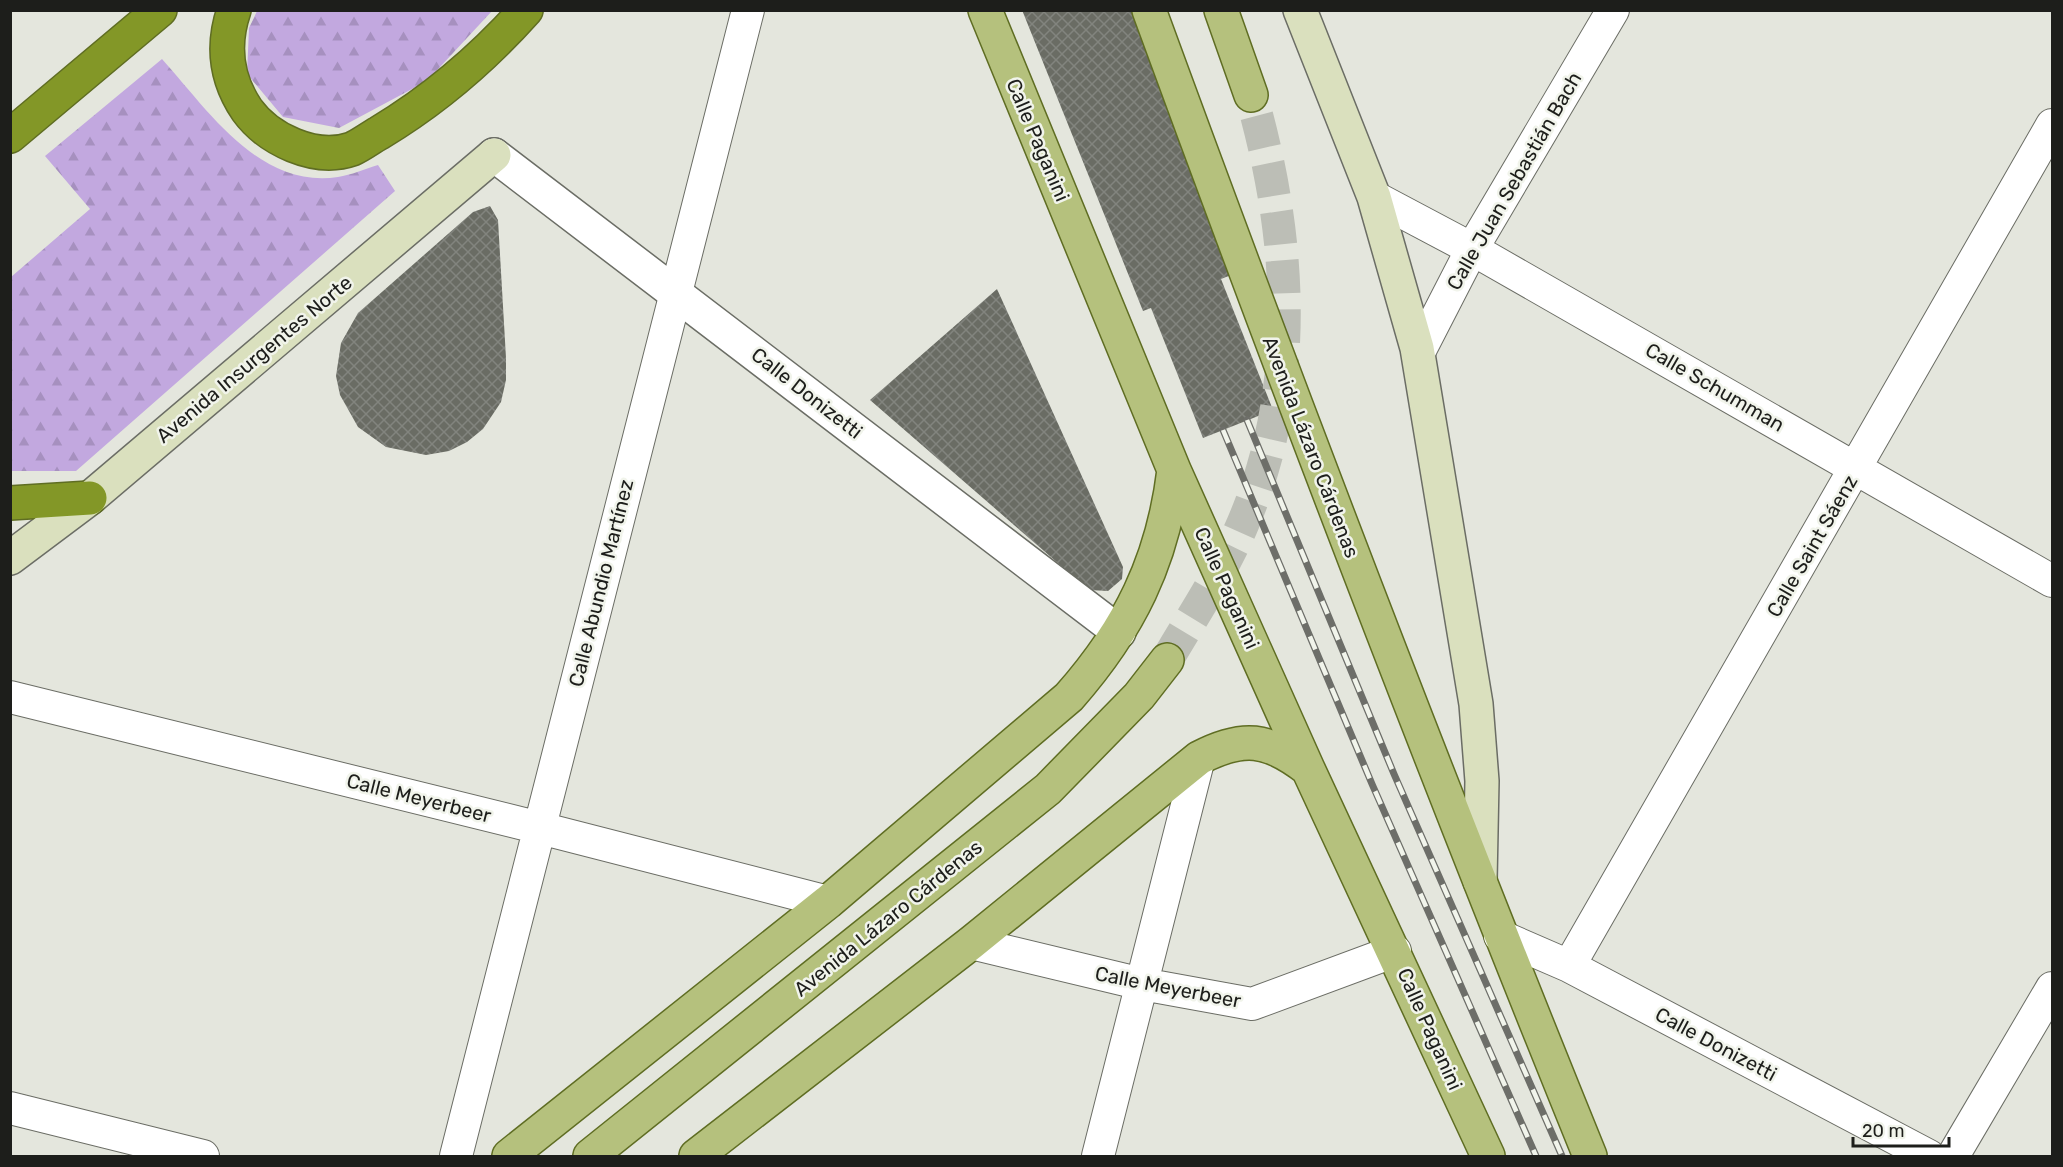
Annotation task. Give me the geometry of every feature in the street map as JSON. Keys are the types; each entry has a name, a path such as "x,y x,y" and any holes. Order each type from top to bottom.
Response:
{"highway":[{"path":"10,136 160,10"},
{"path":"234,10 228,33 226,56 230,78 239,98 267,132 286,143 329,152 351,149 395,123 438,93 476,61 526,10"},
{"path":"10,503 90,498"}],"main road":[{"name":"Calle Paganini","path":"985,10 1174,470 1308,769 1395,951 1488,1156"},
{"name":"Avenida Lázaro Cárdenas","path":"1149,10 1281,370 1480,881"},
{"path":"1221,10 1251,95"},
{"path":"1300,10 1374,197 1418,354 1476,704 1482,780 1480,881 1500,936 1590,1156"},
{"name":"Avenida Insurgentes Norte","path":"10,558 90,498 494,155"},
{"path":"509,1156 828,902 1069,697 1094,669 1135,603 1161,543 1174,470"},
{"name":"Avenida Lázaro Cárdenas","path":"590,1156 1048,789 1139,696 1167,660"},
{"path":"696,1156 971,943 1199,758 1221,746 1242,741 1278,748 1308,769"}],"street":[{"name":"Calle Abundio Martínez","path":"456,1156 748,10"},
{"name":"Calle Juan Sebastián Bach","path":"1418,354 1472,249 1613,10"},
{"name":"Calle Saint Sáenz","path":"1569,966 2052,125"},
{"name":"Calle Donizetti","path":"494,155 1119,632"},
{"name":"Calle Schumman","path":"1374,197 1472,249 1857,467 2052,581"},
{"name":"Calle Meyerbeer","path":"10,697 828,902"},
{"path":"1098,1156 1199,758"},
{"name":"Calle Donizetti","path":"1500,936 1569,966 1929,1156"},
{"name":"Calle Meyerbeer","path":"971,943 1142,984 1252,1004 1395,951"},
{"path":"1953,1156 2052,988"},
{"path":"10,1108 203,1156"}],"green space":[{"path":"257,11 492,11 427,81 339,128 283,117 247,74 249,28"},
{"path":"162,59 217,122 238,142 260,158 284,171 310,177 338,177 378,165 395,191 76,471 11,471 11,277 90,209 45,156"}],"building":[{"path":"1022,10 1134,10 1239,272 1221,279 1273,410 1203,438 1151,308 1143,311"},
{"path":"490,206 498,220 506,358 506,380 501,402 483,429 467,442 449,451 426,455 386,447 358,427 340,395 336,376 341,343 358,313 473,212"},
{"path":"997,289 1123,567 1122,579 1108,591 1089,590 870,400"}],"tunnel":[{"path":"1167,660 1215,579 1241,528 1261,475 1274,422 1282,368 1284,313 1282,258 1265,149 1251,95"}],"railway":[{"path":"1247,420 1394,774 1562,1156"},
{"path":"1223,430 1372,784 1536,1156"}]}
